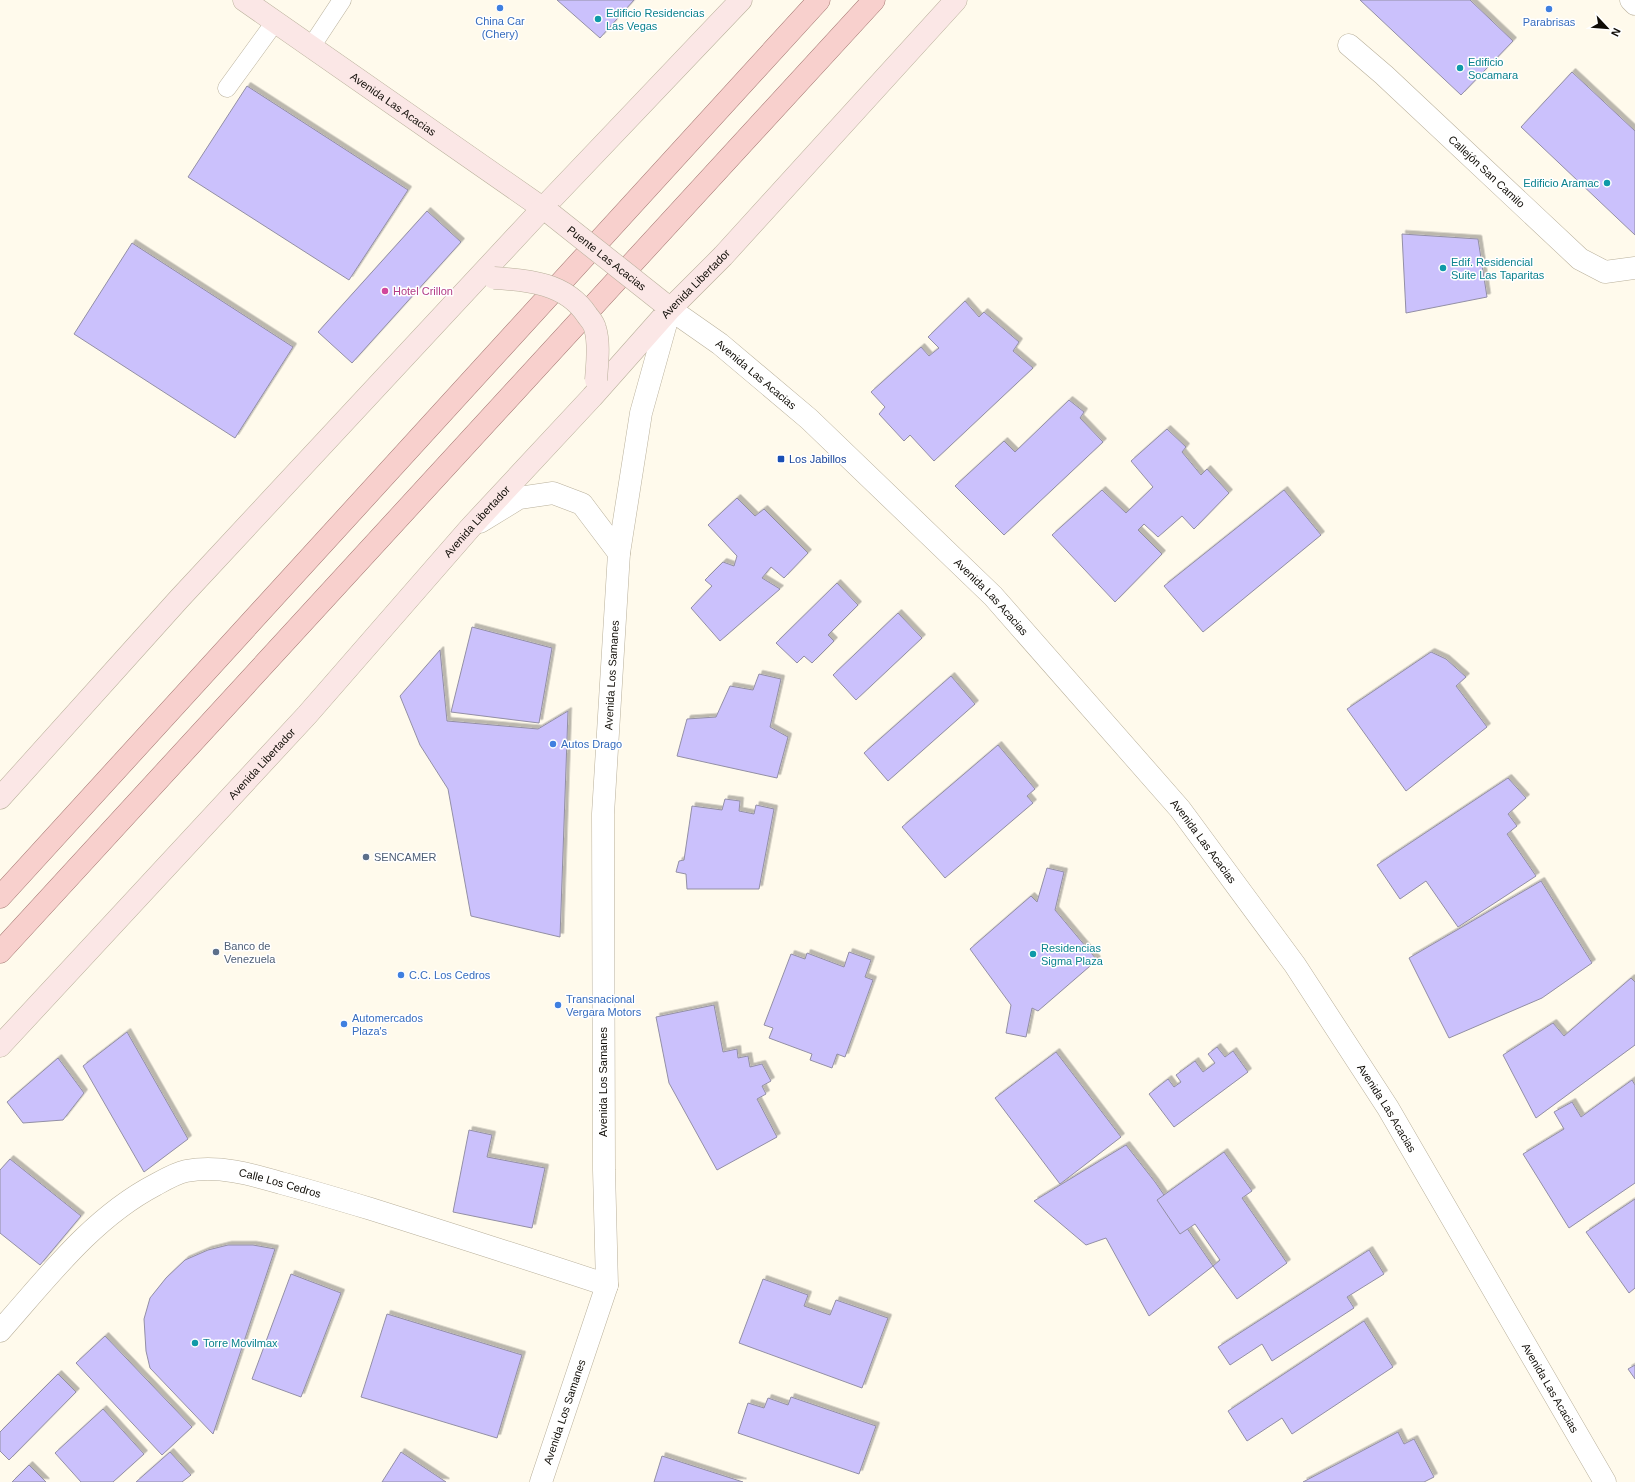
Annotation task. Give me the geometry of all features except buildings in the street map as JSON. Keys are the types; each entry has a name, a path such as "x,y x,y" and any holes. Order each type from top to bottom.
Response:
{"main road":[{"name":"Avenida Las Acacias","path":"244,0 547,211"},
{"path":"0,798 179,599 485,278 741,0"},
{"path":"0,897 820,0"},
{"path":"0,952 874,0"},
{"name":"Avenida Libertador","path":"0,1046 307,715 666,306 723,256 956,0"},
{"name":"Puente Las Acacias","path":"547,211 666,306"},
{"path":"485,278 534,282 549,286 567,295 583,309 595,327 598,346 594,388"}],"street":[{"path":"1631,0 1635,4"},
{"name":"Callejón San Camilo","path":"1349,45 1384,75 1580,259 1605,272 1635,268"},
{"name":"Avenida Los Samanes","path":"541,1482 607,1285 604,1170 603,814 619,553 641,413 666,306"},
{"name":"Avenida Las Acacias","path":"666,306 720,344 808,419 994,596 1180,809 1295,965 1388,1108 1605,1482"},
{"path":"470,528 519,498 554,493 582,504 619,553"},
{"name":"Calle Los Cedros","path":"0,1331 51,1273 98,1223 135,1195 161,1181 186,1171 235,1171 312,1191 607,1285"}],"lane":[{"path":"311,47 342,0"},
{"path":"227,88 275,22"}],"place":[{"name":"China Car (Chery)","path":"500,8"},
{"name":"Parabrisas","path":"1549,9"},
{"name":"Edificio Residencias Las Vegas","path":"598,19"},
{"name":"Edificio Socamara","path":"1460,68"},
{"name":"Edificio Aramac","path":"1607,183"},
{"name":"Edif. Residencial Suite Las Taparitas","path":"1443,268"},
{"name":"Hotel Crillon","path":"385,291"},
{"name":"Los Jabillos","path":"781,459"},
{"name":"Autos Drago","path":"553,744"},
{"name":"SENCAMER","path":"366,857"},
{"name":"Banco de Venezuela","path":"216,952"},
{"name":"Residencias Sigma Plaza","path":"1033,954"},
{"name":"C.C. Los Cedros","path":"401,975"},
{"name":"Transnacional Vergara Motors","path":"558,1005"},
{"name":"Automercados Plaza's","path":"344,1024"},
{"name":"Torre Movilmax","path":"195,1343"}]}
